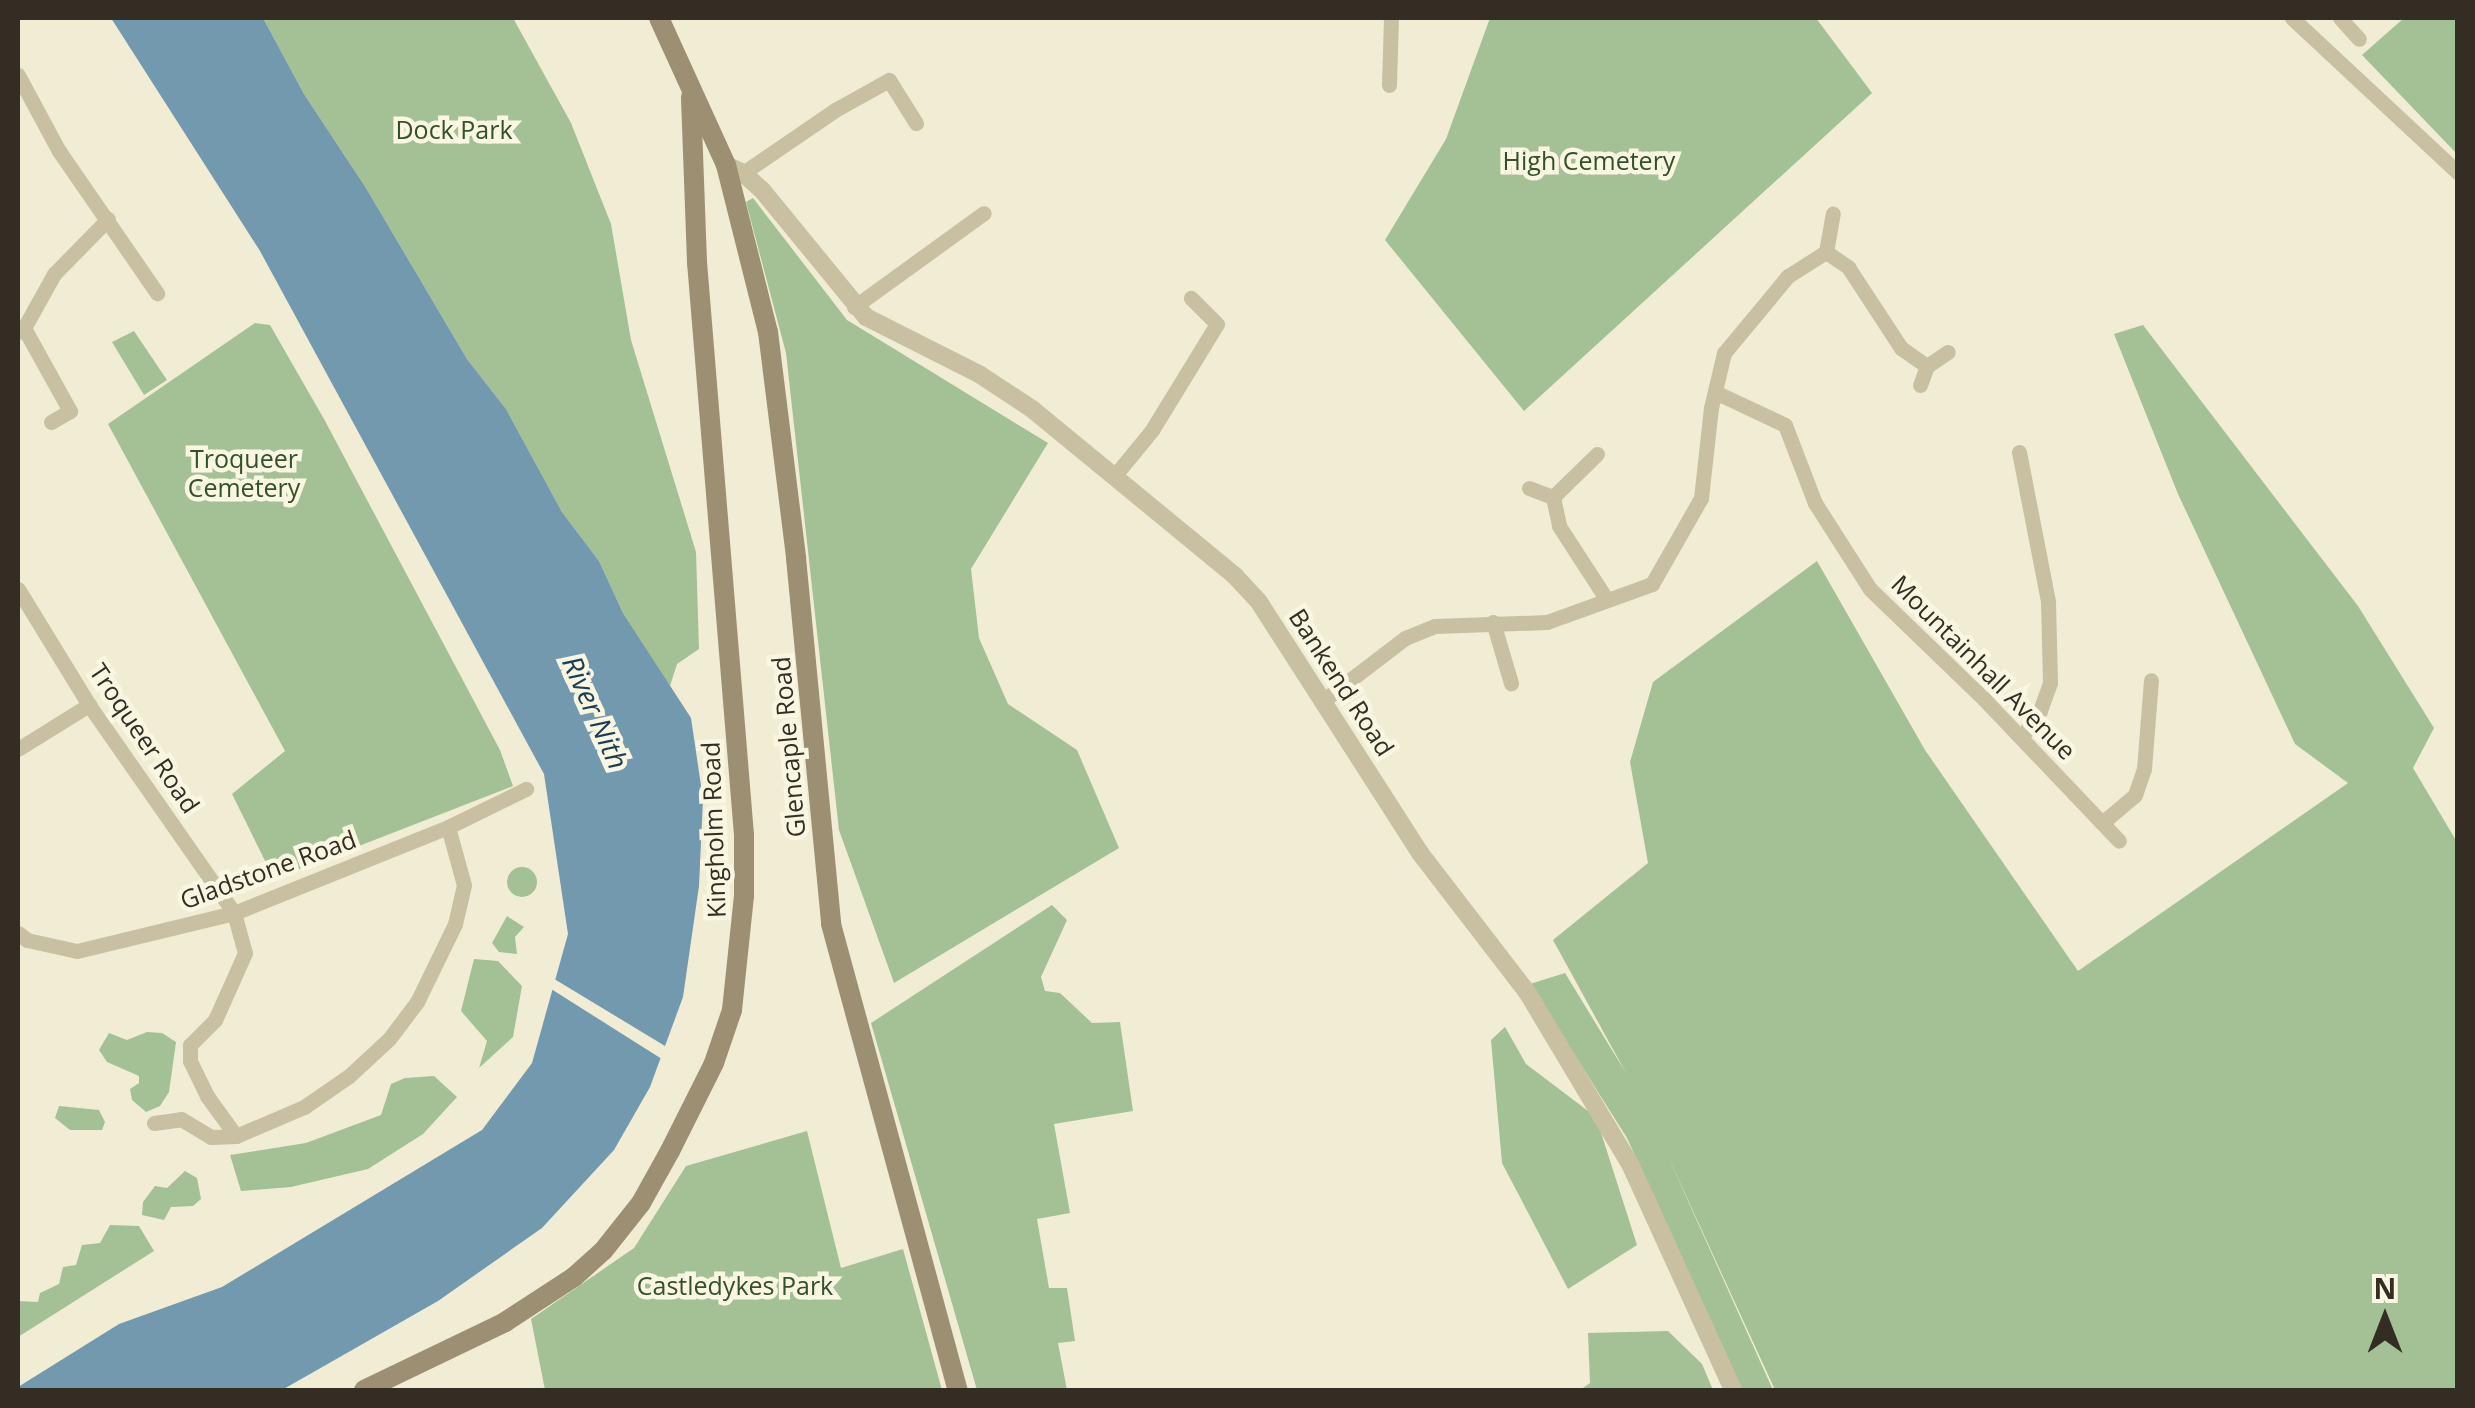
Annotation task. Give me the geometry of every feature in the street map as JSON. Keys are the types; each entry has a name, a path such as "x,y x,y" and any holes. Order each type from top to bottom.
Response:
{"main road":[{"name":"Glencaple Road","path":"659,18 691,97 735,169 768,332 796,558 831,924 958,1390"},
{"name":"Kingholm Road","path":"364,1390 505,1322 574,1277 603,1250 641,1203 670,1151 714,1063 732,1010 744,896 744,835 696,262 691,97"}],"street":[{"path":"1389,85 1391,18"},
{"path":"2292,18 2458,173"},
{"path":"2340,18 2359,38"},
{"path":"18,75 25,112 59,151 157,293"},
{"path":"735,169 889,80 916,123"},
{"name":"Bankend Road","path":"735,169 866,318 979,374 1116,474 1236,576 1259,602 1420,853 1527,992 1632,1166 1732,1390"},
{"path":"854,307 984,213"},
{"path":"1324,700 1405,638 1436,626 1547,622 1652,584 1701,498 1724,354 1788,276 1826,252 1833,214"},
{"path":"51,422 70,410 21,330 54,274 108,219"},
{"path":"1826,252 1848,268 1901,348 1928,366"},
{"path":"1116,474 1174,398 1217,324 1191,298"},
{"path":"1920,385 1928,366 1948,352"},
{"name":"Mountainhall Avenue","path":"1715,392 1785,424 1815,503 1870,588 2119,841"},
{"path":"2019,452 2048,601 2050,683 2040,711 2021,738"},
{"path":"1553,497 1598,454"},
{"path":"1529,488 1553,497"},
{"path":"1553,497 1560,526 1607,600"},
{"name":"Troqueer Road","path":"18,590 90,705 234,913"},
{"path":"1493,622 1511,683"},
{"path":"2102,822 2135,795 2144,769 2151,680"},
{"path":"18,749 90,705"},
{"name":"Gladstone Road","path":"18,933 27,940 77,951 234,913 448,827 526,789"},
{"path":"154,1123 181,1120 212,1138 236,1136 304,1107 349,1076 389,1039 417,1002 455,924 464,885 448,827"},
{"path":"234,913 245,953 216,1020 190,1045 190,1061 206,1096 236,1136"}],"green space":[{"name":"Dock Park","path":"263,18 513,18 571,123 611,224 631,340 696,552 699,649 677,664 670,686 623,613 599,561 562,512 506,409 467,359 366,188 304,94"},
{"name":"High Cemetery","path":"1490,18 1816,18 1872,93 1524,411 1385,240 1446,139"},
{"path":"2404,18 2457,18 2457,154 2362,55"},
{"path":"753,198 847,320 1048,443 971,569 979,638 1008,704 1077,750 1119,848 894,983 839,830 786,353 746,202"},
{"name":"Troqueer Cemetery","path":"255,323 270,325 324,419 500,750 513,786 274,879 232,794 285,751 108,424"},
{"path":"2143,325 2358,606 2434,728 2413,768 2457,842 2457,1390 1775,1390 1666,1152 1773,1390 1742,1390 1627,1138 1530,984 1565,973 1626,1073 1553,940 1648,863 1630,762 1653,682 1817,561 1925,750 2078,971 2348,783 2295,744 2178,494 2114,334"},
{"path":"134,331 167,380 144,395 112,342"},
{"path":"522,867 533,871 537,882 533,893 522,897 511,893 507,882 511,871"},
{"path":"1052,905 1067,920 1041,977 1045,991 1060,993 1092,1023 1120,1022 1133,1111 1054,1124 1070,1213 1037,1219 1049,1288 1067,1288 1075,1341 1058,1343 1067,1390 977,1390 871,1023"},
{"path":"507,916 524,927 515,937 517,954 499,952 492,943"},
{"path":"474,959 498,961 522,986 513,1037 479,1068 487,1041 461,1011"},
{"path":"1505,1027 1526,1064 1596,1117 1637,1245 1568,1289 1502,1163 1491,1040"},
{"path":"147,1032 162,1033 176,1042 169,1092 160,1106 146,1112 132,1100 130,1089 139,1083 139,1076 107,1062 99,1050 109,1033 127,1040"},
{"path":"434,1076 457,1097 423,1134 368,1169 291,1187 241,1191 230,1155 306,1143 381,1115 391,1084 405,1078"},
{"path":"59,1106 99,1110 105,1122 102,1130 70,1130 55,1118"},
{"name":"Castledykes Park","path":"807,1131 841,1268 903,1249 942,1390 545,1390 531,1319 634,1248 686,1166"},
{"path":"185,1171 197,1178 201,1199 193,1206 171,1207 164,1220 142,1215 143,1202 155,1186 167,1188"},
{"path":"110,1225 139,1226 154,1251 18,1337 18,1301 38,1302 40,1293 59,1284 63,1267 76,1265 82,1245 100,1243"},
{"path":"1668,1331 1702,1364 1713,1390 1580,1390 1590,1383 1588,1333"}],"water":[{"name":"River Nith","path":"111,18 263,18 304,94 366,188 467,359 506,409 562,512 599,561 623,613 691,718 703,799 699,886 683,997 650,1087 614,1150 542,1228 438,1301 282,1390 18,1387 119,1324 222,1287 482,1130 532,1063 568,934 544,774 260,251"}],"pier":[{"path":"551,977 670,1049 665,1061 548,987"}]}
